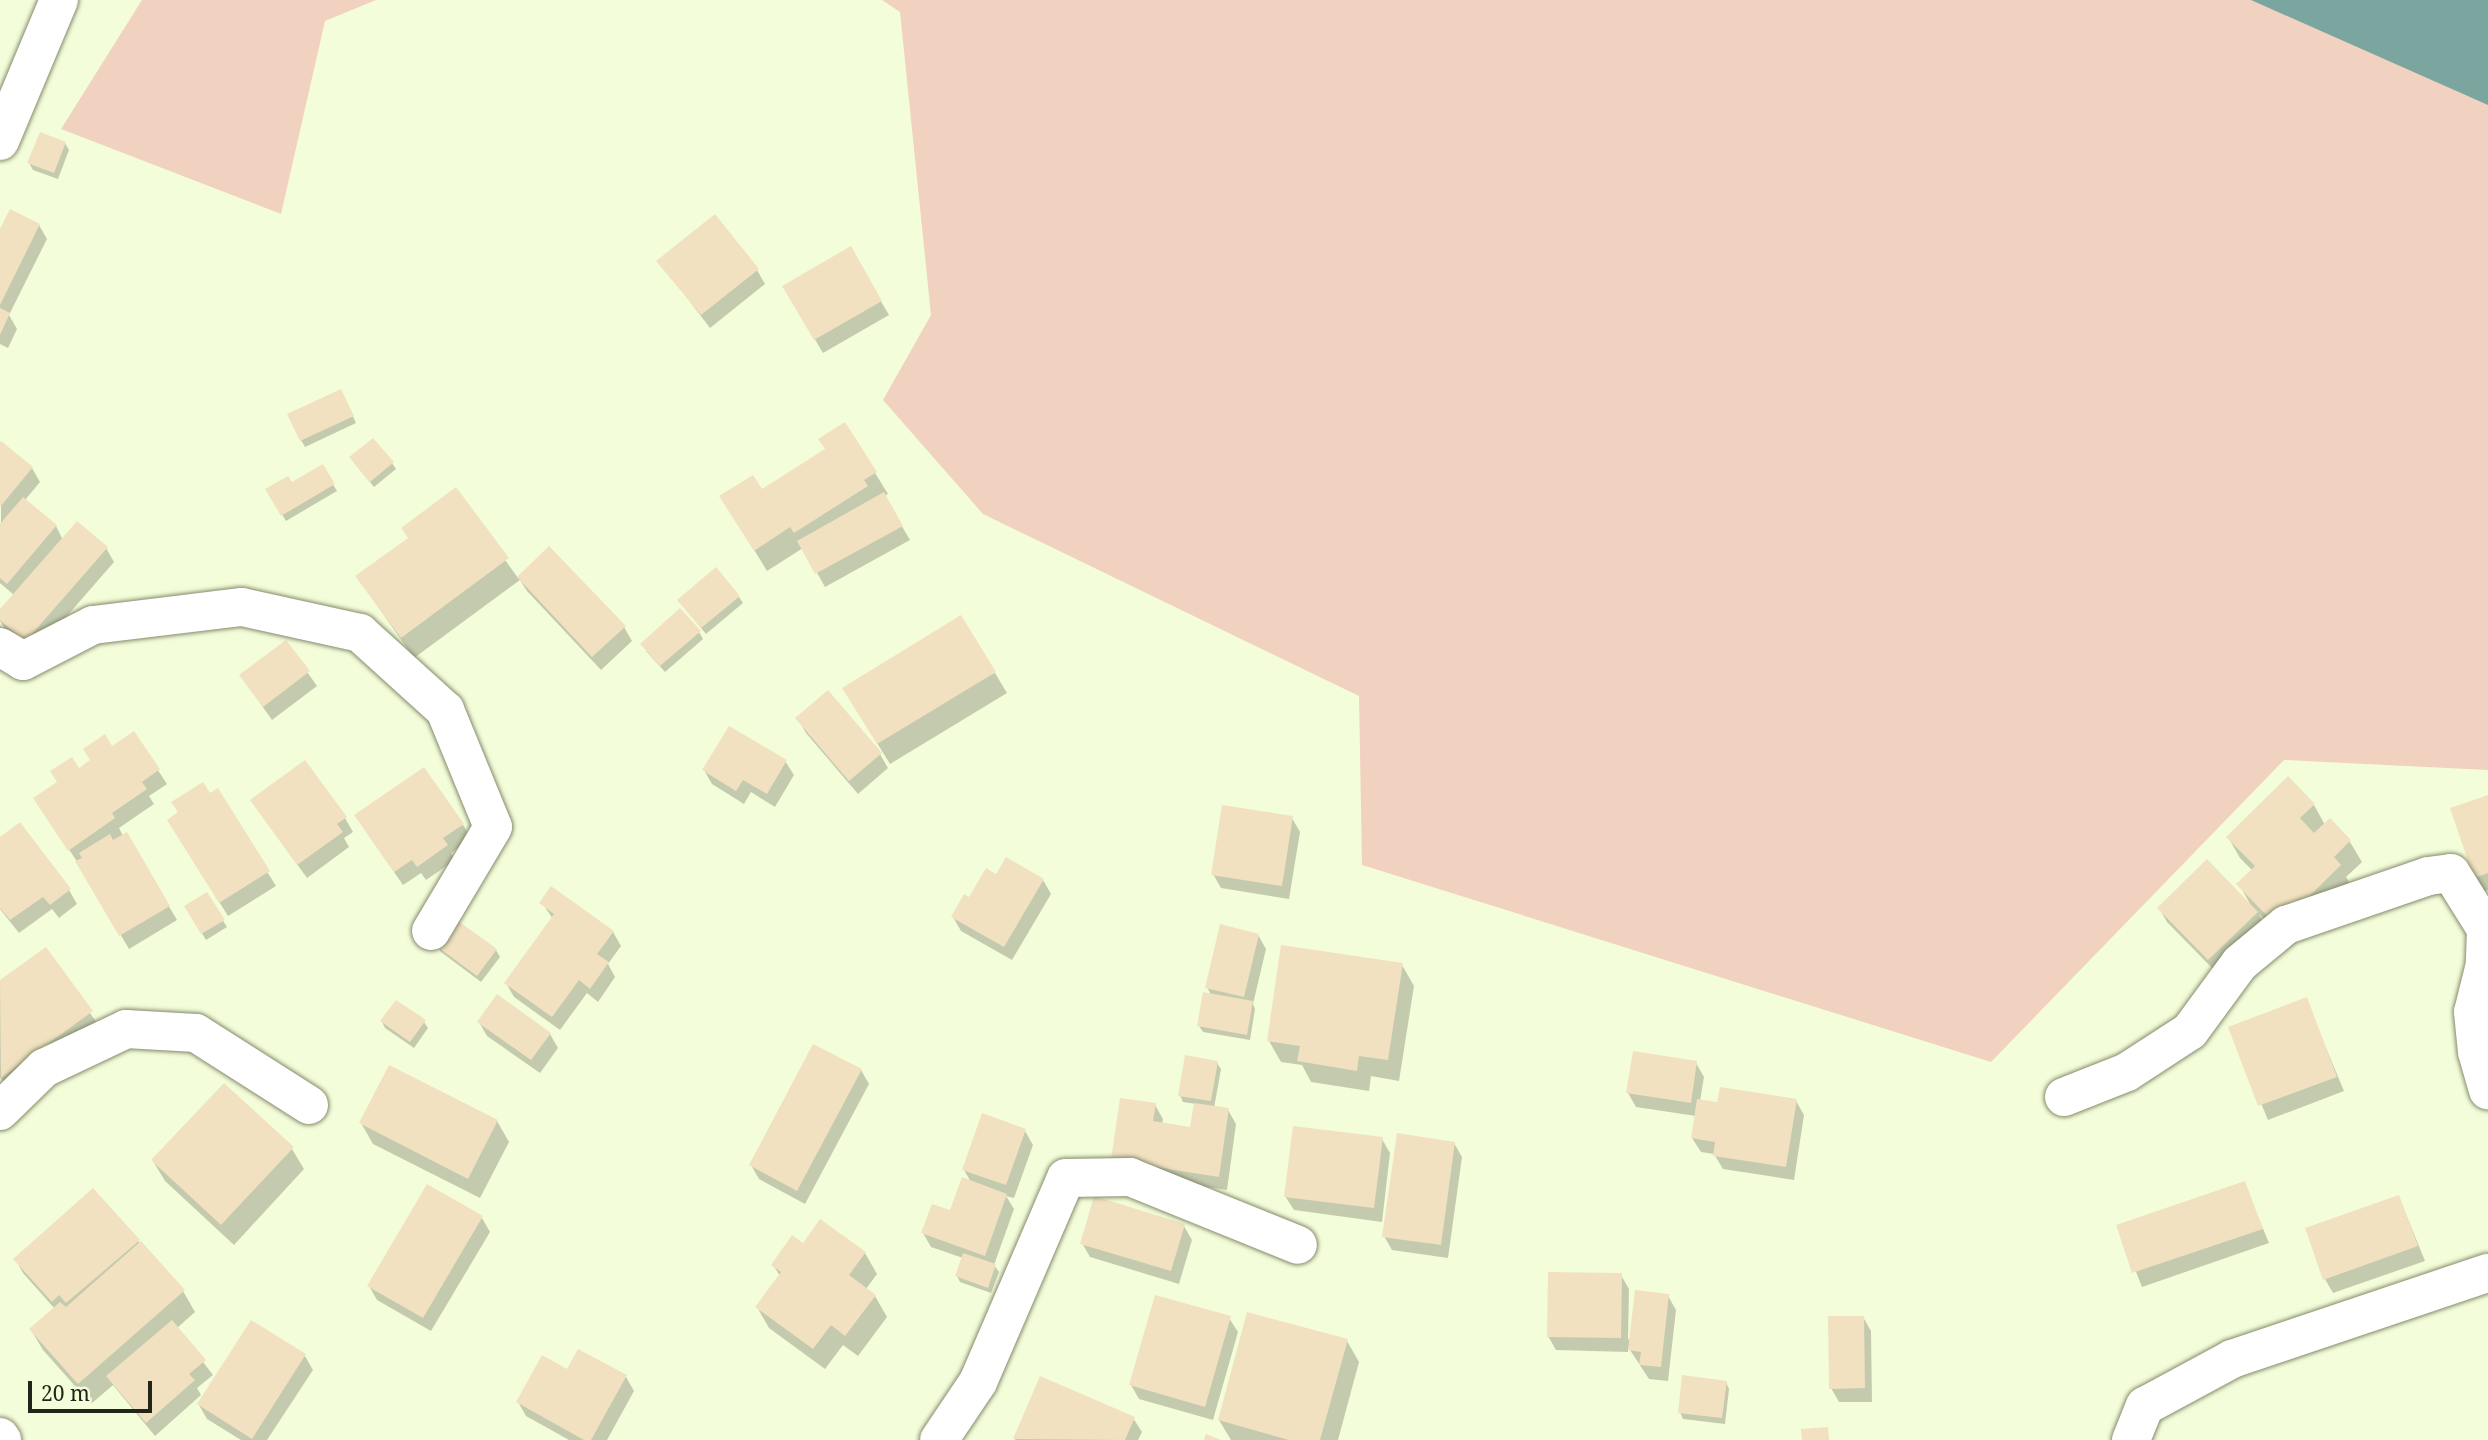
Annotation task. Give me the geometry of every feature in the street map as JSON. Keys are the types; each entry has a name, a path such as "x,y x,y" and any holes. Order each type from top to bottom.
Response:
{"street":[{"path":"0,141 59,0"},
{"path":"0,647 23,661 93,625 242,607 360,633 445,710 493,827 431,931"},
{"path":"2064,1097 2127,1072 2190,1031 2240,962 2286,925 2428,876 2451,873 2486,929 2485,964 2473,1012 2477,1052 2488,1090"},
{"path":"0,1111 44,1068 126,1029 196,1033 309,1105"},
{"path":"939,1440 978,1381 1066,1178 1130,1177 1298,1245"},
{"path":"2131,1440 2145,1406 2231,1359 2488,1273"}],"shaded area":[{"path":"142,0 376,0 325,21 281,214 61,129"},
{"path":"882,0 2488,0 2488,770 2284,760 1991,1062 1362,865 1359,696 983,514 883,400 931,315 900,12"}],"water":[{"path":"2251,0 2488,0 2488,105"}],"building":[{"path":"40,132 66,142 54,173 27,163"},
{"path":"10,209 40,224 0,305 0,229"},
{"path":"715,214 759,269 701,315 656,261"},
{"path":"851,246 882,301 814,340 782,286"},
{"path":"0,308 10,313 0,335"},
{"path":"341,389 354,416 300,441 287,414"},
{"path":"845,422 877,472 864,480 868,486 794,533 790,527 754,551 719,496 753,475 762,489 825,449 818,439"},
{"path":"373,438 394,462 370,482 349,457"},
{"path":"0,442 33,467 0,507"},
{"path":"323,464 335,484 281,516 265,489 288,476 292,482"},
{"path":"456,487 509,558 401,638 355,576 408,538 401,528"},
{"path":"884,492 903,526 815,574 797,541"},
{"path":"23,497 57,525 7,584 0,578 0,524"},
{"path":"77,521 108,547 25,642 0,620 0,609"},
{"path":"549,546 626,626 592,657 517,577"},
{"path":"716,567 740,596 701,628 677,600"},
{"path":"680,608 701,631 660,666 640,644"},
{"path":"961,615 996,672 877,744 842,688"},
{"path":"286,640 310,671 263,707 239,675"},
{"path":"828,690 882,753 849,781 795,718"},
{"path":"729,726 787,760 767,794 743,780 736,791 702,770"},
{"path":"134,731 160,769 142,782 147,789 112,813 115,818 68,851 33,798 57,782 50,771 72,757 79,768 90,760 83,749 105,734 112,746"},
{"path":"305,760 347,817 337,824 343,832 297,865 250,800"},
{"path":"424,767 464,824 443,838 448,845 417,867 412,860 394,872 354,815"},
{"path":"2288,776 2315,804 2300,818 2314,833 2330,818 2351,840 2334,857 2341,865 2278,927 2236,884 2255,866 2226,837"},
{"path":"203,782 210,793 218,788 270,871 219,903 167,820 178,812 171,802"},
{"path":"2488,795 2488,873 2474,878 2450,808"},
{"path":"1222,805 1293,816 1282,886 1211,875"},
{"path":"20,822 71,889 50,905 43,897 10,920 0,908 0,837"},
{"path":"127,832 170,906 119,936 75,861 82,858 79,853 110,834 113,840"},
{"path":"1006,857 1044,879 1004,947 951,917 964,894 969,897 986,868 996,874"},
{"path":"2207,859 2258,912 2208,960 2157,908"},
{"path":"551,886 614,931 597,954 609,962 590,989 579,980 552,1017 504,983 554,914 539,903"},
{"path":"207,892 225,920 201,934 184,906"},
{"path":"454,918 497,949 477,976 435,945"},
{"path":"1220,924 1259,934 1244,997 1205,988"},
{"path":"1281,945 1403,963 1388,1060 1359,1056 1357,1071 1297,1061 1300,1046 1267,1041"},
{"path":"46,947 93,1011 1,1078 0,980"},
{"path":"1203,992 1253,1001 1247,1035 1197,1026"},
{"path":"497,994 551,1033 531,1060 477,1022"},
{"path":"2307,997 2337,1077 2258,1106 2228,1027"},
{"path":"396,1000 426,1020 410,1042 380,1021"},
{"path":"813,1044 862,1069 797,1191 749,1165"},
{"path":"1633,1051 1697,1061 1691,1103 1626,1093"},
{"path":"1185,1055 1218,1061 1211,1101 1178,1096"},
{"path":"389,1065 498,1120 468,1179 359,1123"},
{"path":"224,1083 294,1147 221,1225 151,1160"},
{"path":"1720,1087 1797,1099 1786,1167 1713,1156 1715,1142 1691,1138 1697,1099 1717,1102"},
{"path":"1120,1098 1156,1103 1153,1121 1190,1127 1194,1103 1229,1108 1219,1177 1111,1160"},
{"path":"982,1113 1026,1129 1006,1185 962,1170"},
{"path":"1293,1126 1383,1137 1374,1208 1284,1197"},
{"path":"1397,1133 1455,1142 1441,1245 1382,1237"},
{"path":"962,1177 1007,1194 985,1256 921,1233 932,1204 950,1210"},
{"path":"2245,1181 2263,1229 2132,1273 2116,1225"},
{"path":"427,1184 483,1216 423,1318 367,1286"},
{"path":"93,1188 140,1240 66,1303 59,1295 52,1302 13,1259"},
{"path":"2399,1195 2418,1246 2323,1280 2305,1228"},
{"path":"1094,1196 1185,1224 1171,1271 1080,1244"},
{"path":"820,1219 866,1252 849,1275 876,1295 845,1336 831,1325 813,1349 755,1307 781,1272 771,1265 792,1235 803,1243"},
{"path":"141,1241 185,1290 78,1384 29,1329 60,1302 66,1307"},
{"path":"963,1253 996,1264 988,1288 955,1276"},
{"path":"1548,1272 1622,1273 1621,1338 1547,1337"},
{"path":"1635,1290 1669,1294 1661,1367 1639,1365 1641,1352 1628,1350"},
{"path":"1155,1295 1231,1316 1205,1407 1129,1385"},
{"path":"1247,1312 1348,1339 1320,1440 1289,1440 1218,1420"},
{"path":"1828,1316 1864,1316 1865,1388 1829,1389"},
{"path":"172,1320 206,1360 189,1374 195,1380 146,1423 106,1376"},
{"path":"251,1320 306,1354 252,1439 197,1404"},
{"path":"578,1349 627,1375 591,1440 584,1440 516,1402 542,1355 567,1369"},
{"path":"1682,1375 1727,1381 1722,1418 1678,1413"},
{"path":"1040,1376 1135,1417 1125,1440 1013,1439"},
{"path":"1828,1427 1829,1440 1802,1440 1801,1429"},
{"path":"1206,1434 1221,1440 1204,1440"}]}
